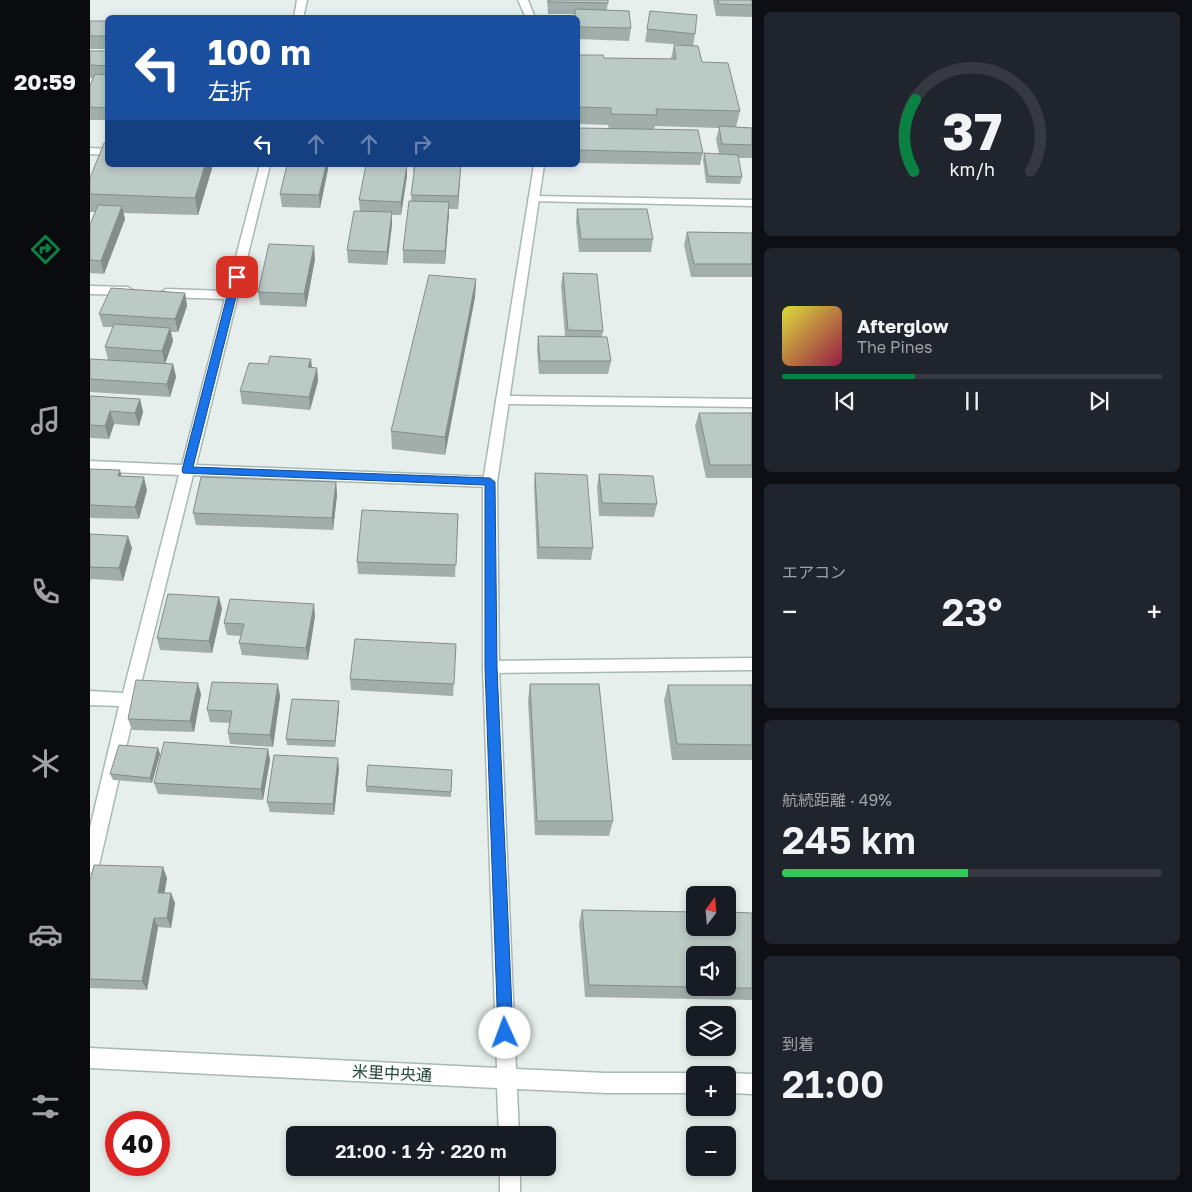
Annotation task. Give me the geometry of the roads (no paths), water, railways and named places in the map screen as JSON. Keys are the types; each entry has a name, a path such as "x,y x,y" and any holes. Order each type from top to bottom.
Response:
{"street":[{"path":"299,15 302,0"},
{"path":"523,0 529,15"},
{"path":"90,151 105,152"},
{"path":"90,865 129,700 264,167"},
{"path":"509,1126 491,667 490,482 539,167"},
{"path":"534,199 752,203"},
{"path":"90,290 137,292"},
{"path":"156,292 232,296"},
{"path":"503,400 752,403"},
{"path":"90,466 490,482"},
{"path":"491,667 752,664"},
{"path":"90,698 129,700"},
{"name":"米里中央通","path":"90,1058 606,1083 686,1083"},
{"path":"736,1084 752,1084"},
{"path":"510,1176 510,1192"}]}
